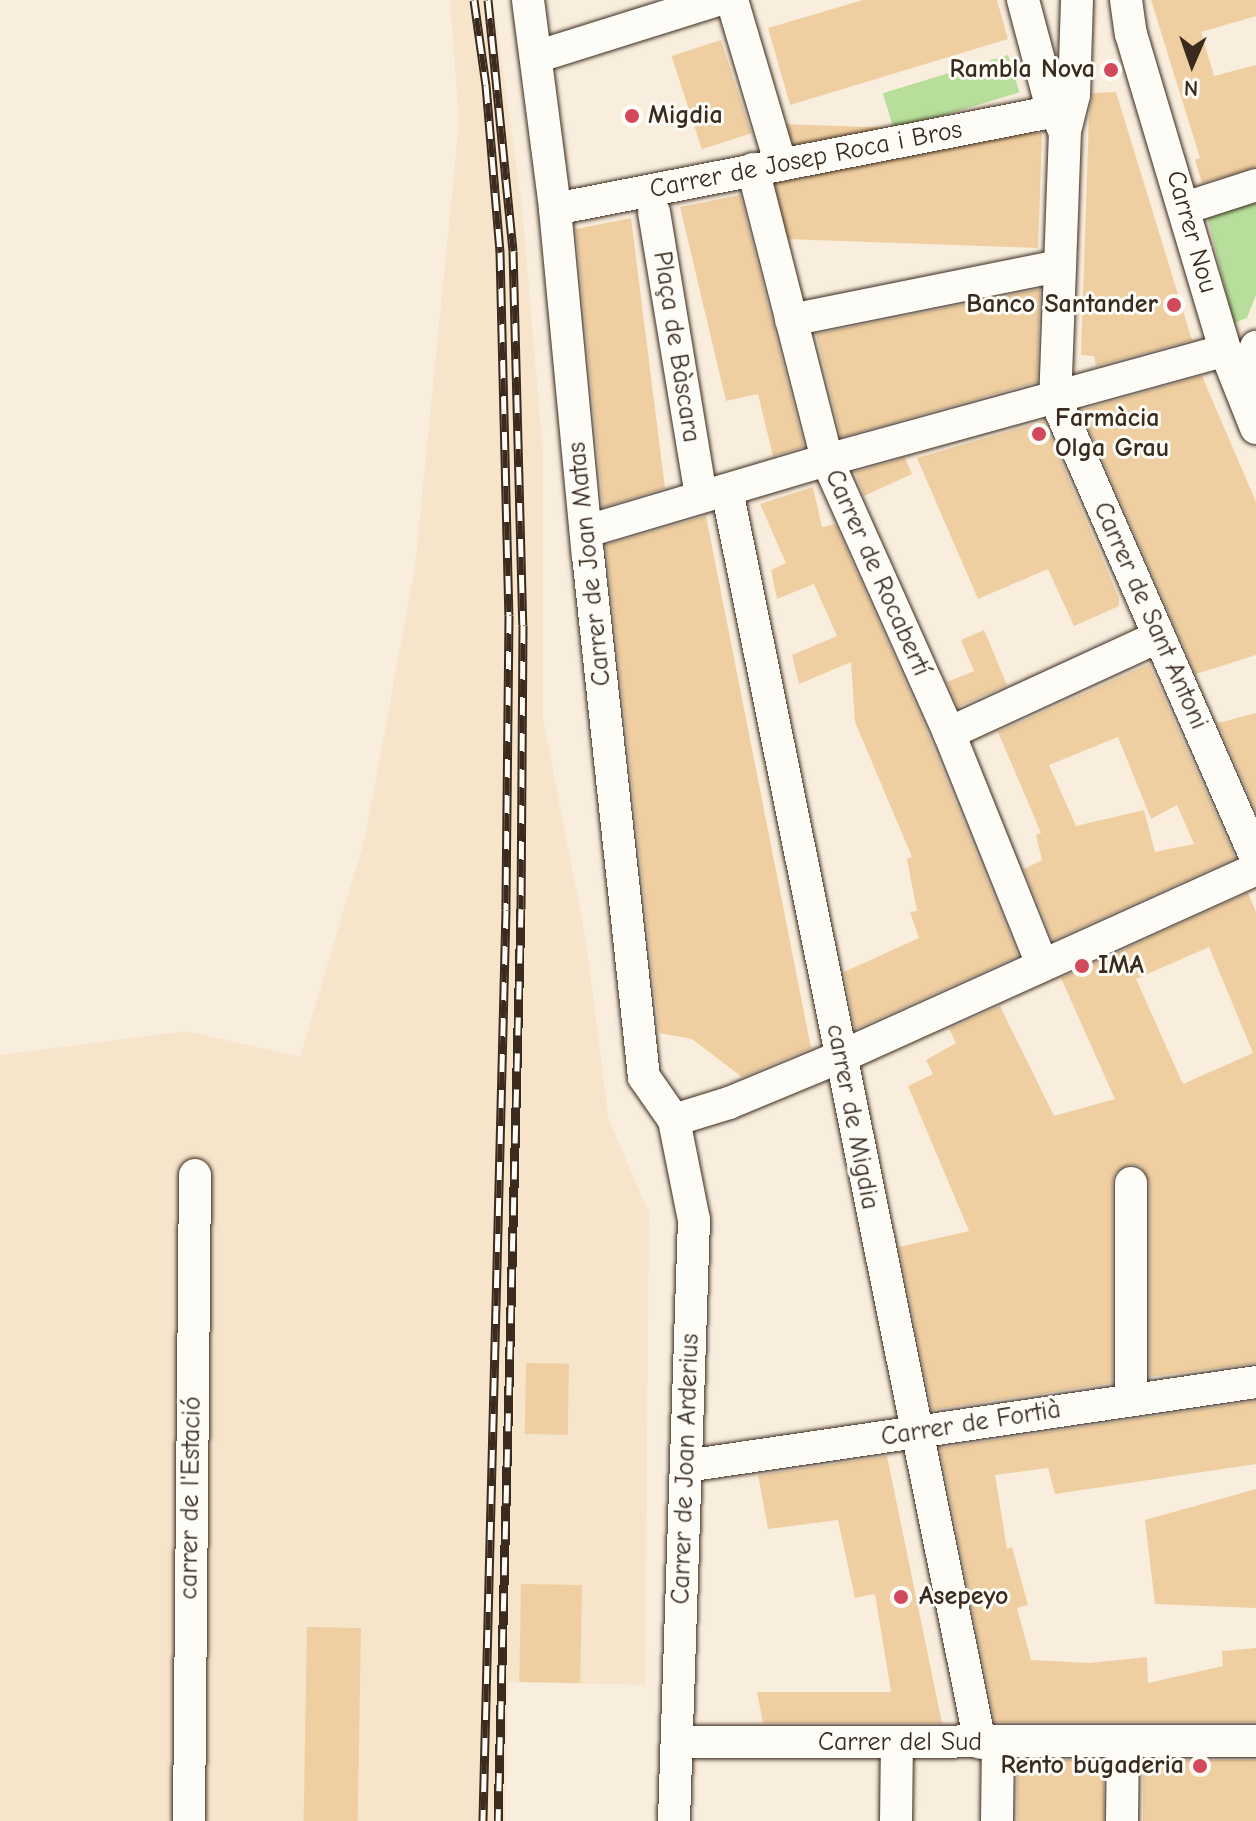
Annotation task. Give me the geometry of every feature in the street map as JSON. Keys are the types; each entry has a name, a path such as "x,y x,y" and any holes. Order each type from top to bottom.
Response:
{"street":[{"name":"Carrer de Joan Matas","path":"528,0 555,209 644,1077 674,1120"},
{"path":"536,57 718,0"},
{"name":"Carrer de Rocabertí","path":"732,0 767,167 791,320 827,460 949,733 1042,964"},
{"name":"Carrer de Sant Antoni","path":"1023,0 1049,98 1060,121 1060,266 1055,398 1256,858"},
{"path":"1037,0 1064,0"},
{"name":"Carrer de Sant Antoni","path":"1060,121 1074,95 1077,0"},
{"name":"Carrer Nou","path":"1110,0 1131,34"},
{"name":"Carrer Nou","path":"1126,0 1131,34 1185,208 1241,349 1241,386 1256,428"},
{"name":"Carrer de Josep Roca i Bros","path":"555,209 767,167 1060,121"},
{"path":"1185,208 1256,185"},
{"name":"Plaça de Bàscara","path":"654,212 713,486"},
{"path":"791,320 1060,266"},
{"path":"587,531 713,486 827,460 1241,349"},
{"name":"carrer de Migdia","path":"713,486 840,1057 916,1434 989,1743 997,1821"},
{"path":"949,733 1158,637"},
{"path":"674,1120 729,1103 840,1057 1256,869"},
{"name":"Carrer de Joan Arderius","path":"674,1120 694,1220 674,1821"},
{"name":"carrer de l'Estació","path":"189,1821 195,1175"},
{"path":"1131,1183 1131,1398"},
{"name":"Carrer de Fortià","path":"686,1466 1256,1382"},
{"name":"Carrer del Sud","path":"677,1742 1256,1741"},
{"path":"1122,1821 1123,1742"},
{"path":"896,1821 897,1743"}],"shaded area":[{"path":"450,0 493,0 522,206 543,453 543,718 586,941 609,1120 649,1213 645,1685 508,1682 505,1821 0,1821 0,1055 186,1031 300,1057 365,838 415,567 459,122"}],"green space":[{"path":"1008,55 1019,92 894,131 883,93"},
{"path":"1256,197 1256,295 1247,318 1234,323 1206,212"}],"building":[{"path":"863,0 997,0 1008,39 790,105 768,28"},
{"path":"1151,0 1256,0 1256,16 1201,32 1214,76 1256,65 1256,167 1202,183 1195,160 1200,158"},
{"path":"721,40 751,133 702,149 672,56"},
{"path":"1116,92 1192,340 1096,366 1094,356 1081,355 1089,115 1093,93"},
{"path":"775,124 1042,133 1038,248 771,239"},
{"path":"740,195 804,447 773,456 758,394 726,401 680,207"},
{"path":"631,218 665,488 603,507 576,229"},
{"path":"1040,289 1037,382 841,437 816,334"},
{"path":"1202,376 1256,502 1256,655 1196,674 1081,410"},
{"path":"1044,421 1119,598 1119,606 1074,626 1048,569 978,599 917,458"},
{"path":"905,458 912,474 864,496 855,472"},
{"path":"813,487 822,527 835,524 923,722 1018,956 855,1029 844,972 919,938 910,912 917,911 907,859 912,857 855,722 851,662 799,684 792,655 837,636 814,584 777,599 771,570 786,563 760,504"},
{"path":"706,516 811,1048 742,1077 692,1039 659,1033 606,545"},
{"path":"984,630 1007,685 958,707 947,682 974,671 961,640"},
{"path":"1149,664 1235,858 1053,940 1024,869 1042,860 1036,835 1041,833 998,732","holes":["1118,737 1151,819 1177,805 1194,844 1155,852 1144,810 1076,826 1049,765"]},
{"path":"1256,713 1256,811 1218,723"},
{"path":"1248,893 1256,912 1256,1363 1150,1377 1150,1183 1141,1167 1130,1164 1115,1173 1112,1183 1112,1383 932,1410 899,1247 969,1231 908,1086 933,1074 926,1060 956,1043 949,1029 1000,1006 1054,1116 1115,1099 1061,978","holes":["1209,947 1253,1053 1183,1084 1136,979"]},
{"path":"526,1363 569,1364 568,1435 525,1434"},
{"path":"1256,1401 1256,1464 1055,1494 1048,1468 995,1475 1007,1549 1012,1547 1028,1605 1017,1608 1031,1660 1090,1663 1147,1657 1148,1683 1223,1666 1222,1651 1256,1648 1256,1722 995,1722 940,1448"},
{"path":"887,1456 942,1723 763,1723 757,1692 891,1692 875,1594 855,1598 838,1520 768,1529 758,1475"},
{"path":"1256,1489 1256,1608 1155,1604 1145,1520"},
{"path":"521,1584 582,1585 580,1683 519,1682"},
{"path":"307,1627 361,1628 358,1821 304,1821"},
{"path":"1017,1760 1104,1760 1104,1821 1017,1821"},
{"path":"1143,1760 1256,1760 1256,1821 1143,1821"}],"railway":[{"path":"474,0 486,85 500,252 509,615 506,910 483,1821"},
{"path":"488,0 513,251 523,625 521,909 498,1821"}],"place":[{"name":"Rambla Nova","path":"1111,70"},
{"name":"Migdia","path":"632,116"},
{"name":"Banco Santander","path":"1174,305"},
{"name":"Farmàcia Olga Grau","path":"1039,434"},
{"name":"IMA","path":"1082,966"},
{"name":"Asepeyo","path":"901,1597"},
{"name":"Rento bugaderia","path":"1200,1766"}]}
